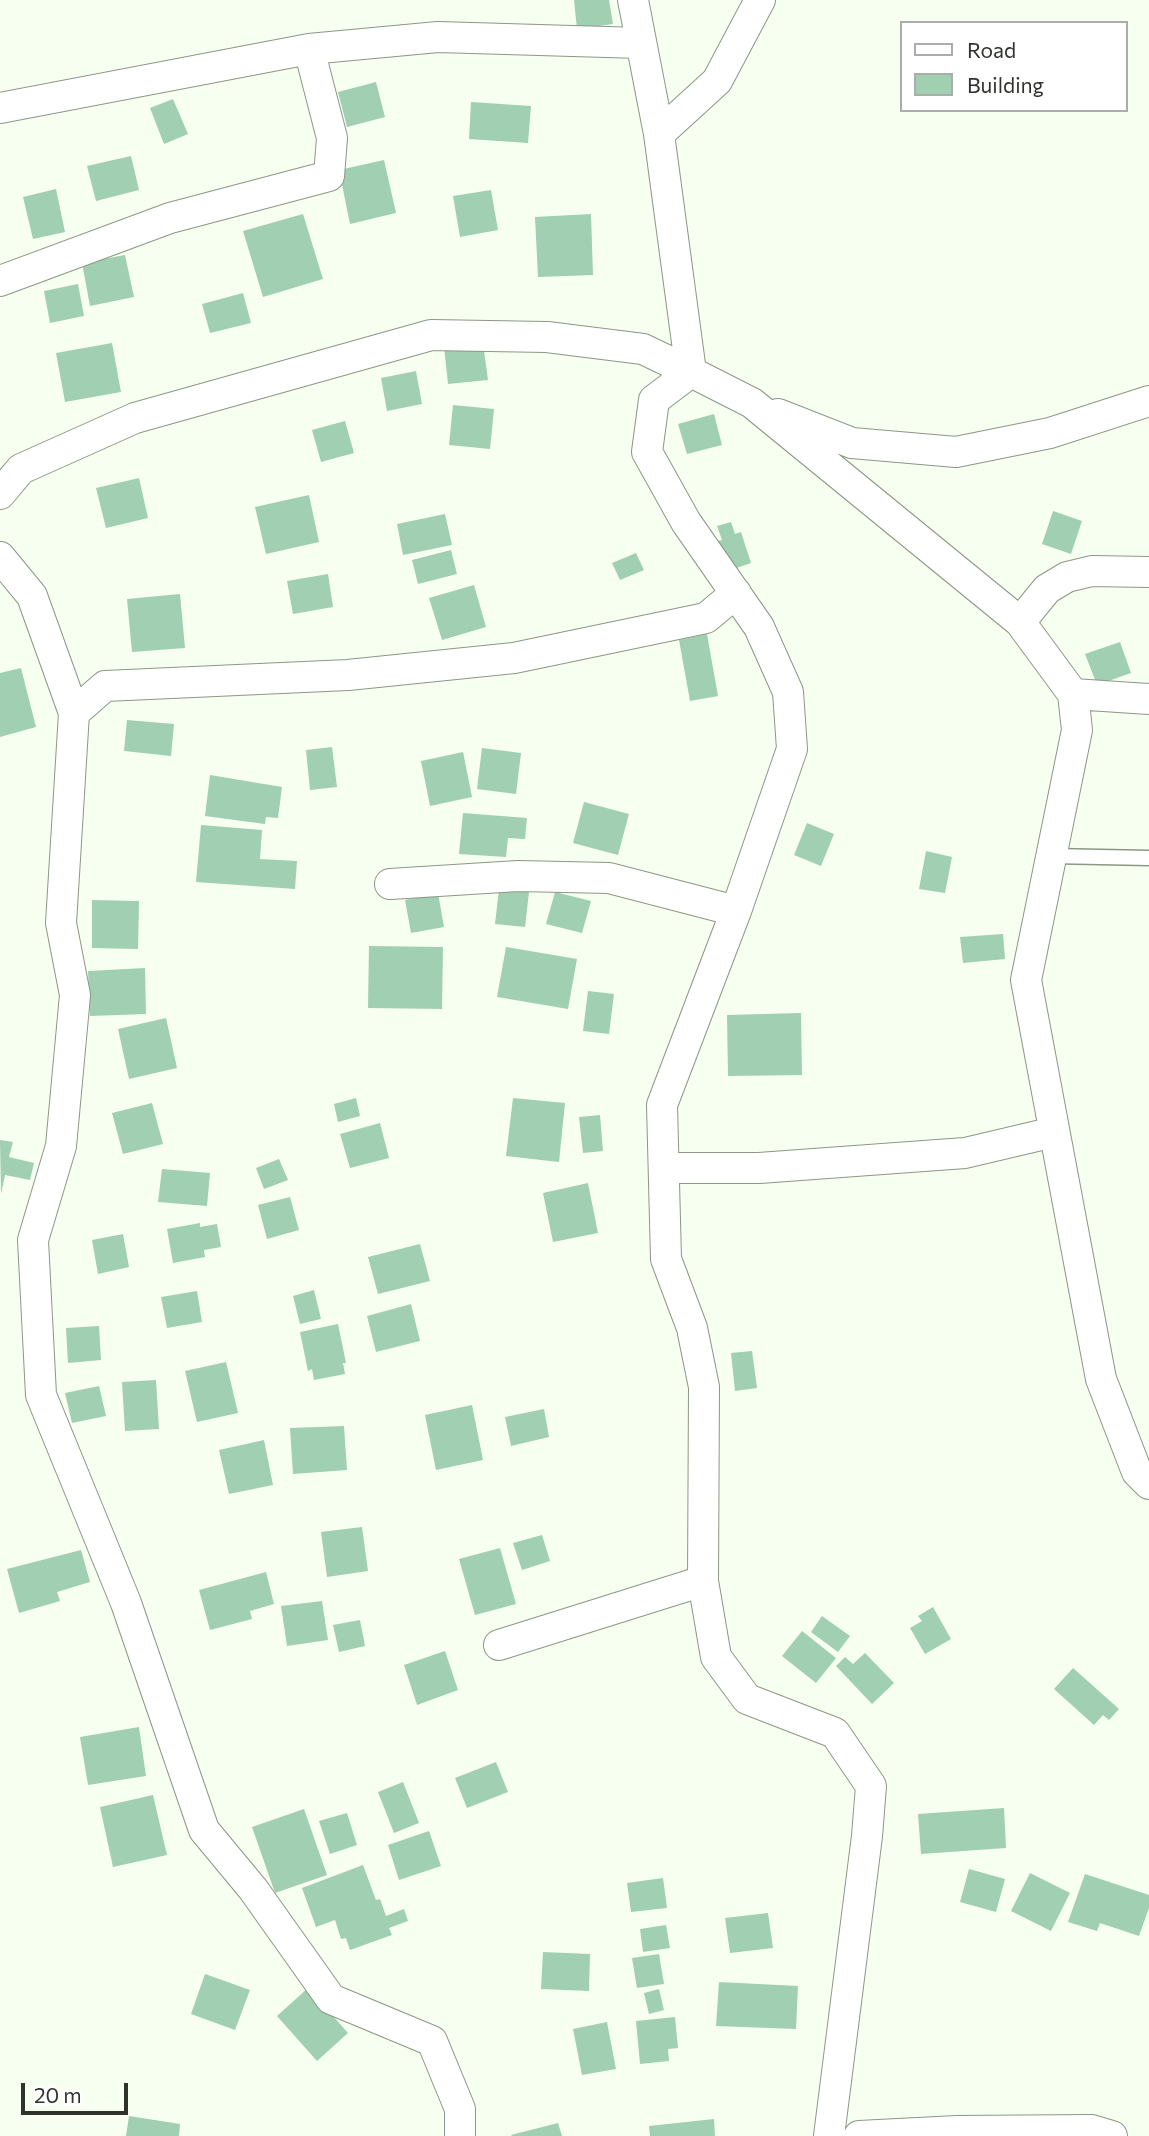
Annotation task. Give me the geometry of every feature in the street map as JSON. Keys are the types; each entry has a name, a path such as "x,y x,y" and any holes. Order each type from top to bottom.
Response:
{"street":[{"path":"633,0 659,134 691,372"},
{"path":"659,134 717,81 760,0"},
{"path":"0,108 309,49 438,37 640,43"},
{"path":"0,281 170,218 329,176 332,138 309,49"},
{"path":"0,494 21,469 135,418 431,335 547,337 643,349 752,403 852,443 956,452 1050,433 1149,401"},
{"path":"691,372 654,400 648,452 686,522 759,627 788,692 792,750 737,911 662,1105 666,1259 692,1328 704,1387 703,1581 716,1657 747,1699 835,1733 871,1786 829,2136"},
{"path":"752,403 1020,622 1073,694 1077,730 1026,980 1101,1379 1137,1472 1149,1484"},
{"path":"0,557 32,596 74,713 61,923 75,995 61,1146 33,1240 41,1395 125,1604 204,1830 253,1889 331,1999 432,2042 460,2109 460,2136"},
{"path":"1020,622 1047,589 1067,577 1092,571 1149,572"},
{"path":"74,713 105,686 348,675 514,658 706,618 736,593"},
{"path":"1073,694 1149,699"},
{"path":"390,884 517,876 609,877 737,911"},
{"path":"664,1168 759,1168 965,1153 1054,1132"},
{"path":"499,1645 703,1581"},
{"path":"859,2136 957,2131 1092,2130 1112,2136"}],"lane":[{"path":"1051,856 1149,858"}],"building":[{"path":"574,0 609,0 613,24 577,29"},
{"path":"376,82 385,117 347,127 338,92"},
{"path":"173,99 188,134 164,144 150,108"},
{"path":"471,102 531,106 528,143 469,139"},
{"path":"131,156 139,190 96,201 87,166"},
{"path":"384,160 396,213 350,224 339,170"},
{"path":"56,189 65,232 33,239 23,197"},
{"path":"491,190 498,230 460,237 453,196"},
{"path":"303,214 323,279 263,297 243,231"},
{"path":"591,214 593,275 538,277 535,217"},
{"path":"125,255 134,297 90,306 82,263"},
{"path":"78,284 84,316 50,323 44,291"},
{"path":"243,293 251,323 210,333 202,304"},
{"path":"112,343 121,392 65,402 56,353"},
{"path":"483,343 488,380 448,384 444,347"},
{"path":"416,371 422,404 387,411 381,378"},
{"path":"453,405 494,409 490,449 449,445"},
{"path":"714,414 722,445 687,454 678,424"},
{"path":"345,421 354,453 321,462 312,430"},
{"path":"139,478 148,518 106,528 96,488"},
{"path":"309,495 319,542 266,554 255,507"},
{"path":"1053,511 1082,521 1071,554 1042,544"},
{"path":"445,514 452,545 403,555 397,524"},
{"path":"731,522 735,534 741,532 751,563 725,572 715,542 722,540 717,526"},
{"path":"451,550 457,574 418,584 412,560"},
{"path":"636,553 644,570 620,580 612,563"},
{"path":"328,574 333,607 293,614 287,581"},
{"path":"474,585 486,627 442,640 429,598"},
{"path":"180,594 185,648 132,652 127,599"},
{"path":"707,634 718,696 690,701 679,640"},
{"path":"1120,642 1131,673 1097,685 1085,654"},
{"path":"21,668 36,727 0,737 0,673"},
{"path":"127,720 174,724 171,756 124,751"},
{"path":"332,747 337,787 310,790 306,750"},
{"path":"482,748 521,753 516,794 477,789"},
{"path":"463,752 472,797 430,806 421,761"},
{"path":"210,775 282,787 278,818 266,817 265,824 205,816"},
{"path":"584,802 629,814 618,855 573,843"},
{"path":"463,813 527,818 525,839 508,838 506,857 459,854"},
{"path":"807,823 834,834 821,866 794,855"},
{"path":"201,825 262,830 260,859 297,861 295,889 196,882"},
{"path":"926,851 952,857 945,893 919,889"},
{"path":"499,889 529,892 525,927 495,924"},
{"path":"555,892 591,901 582,933 546,924"},
{"path":"438,893 444,927 411,933 405,900"},
{"path":"92,900 139,901 138,949 92,948"},
{"path":"1003,934 1005,959 963,963 960,937"},
{"path":"369,946 443,947 442,1009 368,1008"},
{"path":"506,947 577,959 568,1009 497,997"},
{"path":"145,968 146,1014 90,1016 88,971"},
{"path":"588,991 614,994 609,1034 583,1031"},
{"path":"801,1013 802,1075 728,1076 727,1015"},
{"path":"166,1018 177,1068 129,1079 118,1029"},
{"path":"356,1098 360,1116 338,1122 334,1104"},
{"path":"513,1098 565,1103 559,1162 506,1156"},
{"path":"152,1103 163,1144 123,1154 112,1113"},
{"path":"600,1115 603,1151 583,1153 579,1117"},
{"path":"380,1123 389,1158 350,1168 340,1134"},
{"path":"0,1140 13,1142 9,1157 34,1163 30,1180 5,1175 1,1194"},
{"path":"279,1159 288,1180 264,1189 256,1168"},
{"path":"162,1169 210,1173 207,1206 158,1202"},
{"path":"588,1183 598,1233 553,1242 543,1193"},
{"path":"290,1197 299,1230 267,1239 258,1205"},
{"path":"200,1223 200,1227 217,1224 221,1247 204,1250 205,1257 173,1263 167,1229"},
{"path":"123,1234 129,1267 98,1274 92,1240"},
{"path":"420,1244 430,1281 378,1294 368,1257"},
{"path":"314,1290 321,1319 300,1324 293,1296"},
{"path":"197,1291 202,1322 167,1328 161,1297"},
{"path":"411,1304 420,1341 376,1352 367,1316"},
{"path":"338,1324 346,1363 343,1363 345,1374 314,1380 312,1369 308,1371 300,1332"},
{"path":"99,1326 101,1360 68,1363 66,1328"},
{"path":"752,1351 757,1388 735,1391 731,1353"},
{"path":"226,1362 238,1413 197,1422 185,1371"},
{"path":"156,1380 159,1429 125,1431 122,1382"},
{"path":"99,1386 106,1416 72,1423 65,1393"},
{"path":"472,1405 483,1460 436,1470 425,1415"},
{"path":"544,1409 549,1437 511,1446 505,1417"},
{"path":"344,1426 347,1470 293,1474 290,1428"},
{"path":"264,1440 273,1485 229,1494 219,1450"},
{"path":"362,1527 368,1571 327,1577 321,1532"},
{"path":"542,1535 550,1561 522,1570 513,1543"},
{"path":"500,1548 516,1604 475,1615 459,1559"},
{"path":"81,1550 90,1582 57,1592 60,1601 19,1613 7,1569"},
{"path":"266,1572 274,1604 250,1611 252,1619 210,1630 199,1590"},
{"path":"322,1601 328,1640 287,1646 281,1606"},
{"path":"933,1607 951,1639 925,1654 910,1628 922,1621 918,1616"},
{"path":"822,1616 850,1636 838,1652 811,1632"},
{"path":"360,1620 365,1646 339,1652 333,1625"},
{"path":"802,1631 836,1658 816,1683 782,1656"},
{"path":"445,1651 458,1690 417,1705 404,1665"},
{"path":"865,1653 894,1683 872,1704 836,1666 845,1657 853,1664"},
{"path":"1073,1668 1119,1709 1109,1720 1103,1715 1094,1725 1054,1689"},
{"path":"139,1727 146,1776 88,1785 80,1737"},
{"path":"496,1762 508,1792 467,1808 455,1778"},
{"path":"403,1782 419,1823 394,1833 378,1792"},
{"path":"153,1795 167,1855 113,1867 100,1807"},
{"path":"1004,1808 1006,1848 921,1854 918,1814"},
{"path":"304,1809 327,1875 275,1893 252,1827"},
{"path":"347,1813 357,1845 330,1854 319,1821"},
{"path":"429,1831 441,1866 399,1880 388,1845"},
{"path":"363,1865 376,1900 380,1899 386,1916 404,1909 408,1921 389,1928 392,1935 350,1950 346,1938 341,1939 335,1920 316,1927 302,1888"},
{"path":"969,1869 1005,1879 996,1912 960,1902"},
{"path":"1030,1873 1070,1893 1051,1931 1011,1911"},
{"path":"1085,1874 1149,1895 1149,1908 1139,1936 1100,1923 1097,1931 1068,1922"},
{"path":"663,1878 667,1908 631,1912 627,1883"},
{"path":"768,1913 773,1948 730,1953 725,1918"},
{"path":"666,1925 670,1948 643,1952 640,1929"},
{"path":"543,1952 590,1954 589,1991 541,1989"},
{"path":"659,1954 664,1984 637,1988 632,1958"},
{"path":"205,1974 250,1990 235,2030 191,2014"},
{"path":"719,1982 798,1986 796,2029 716,2026"},
{"path":"308,1988 348,2033 317,2061 277,2016"},
{"path":"659,1989 664,2010 649,2014 644,1993"},
{"path":"675,2017 678,2048 668,2049 669,2061 640,2064 636,2021"},
{"path":"607,2022 616,2069 582,2075 573,2029"},
{"path":"129,2116 180,2124 179,2136 126,2136"},
{"path":"714,2119 715,2136 650,2136 649,2126"},
{"path":"558,2123 562,2136 511,2135"}]}
